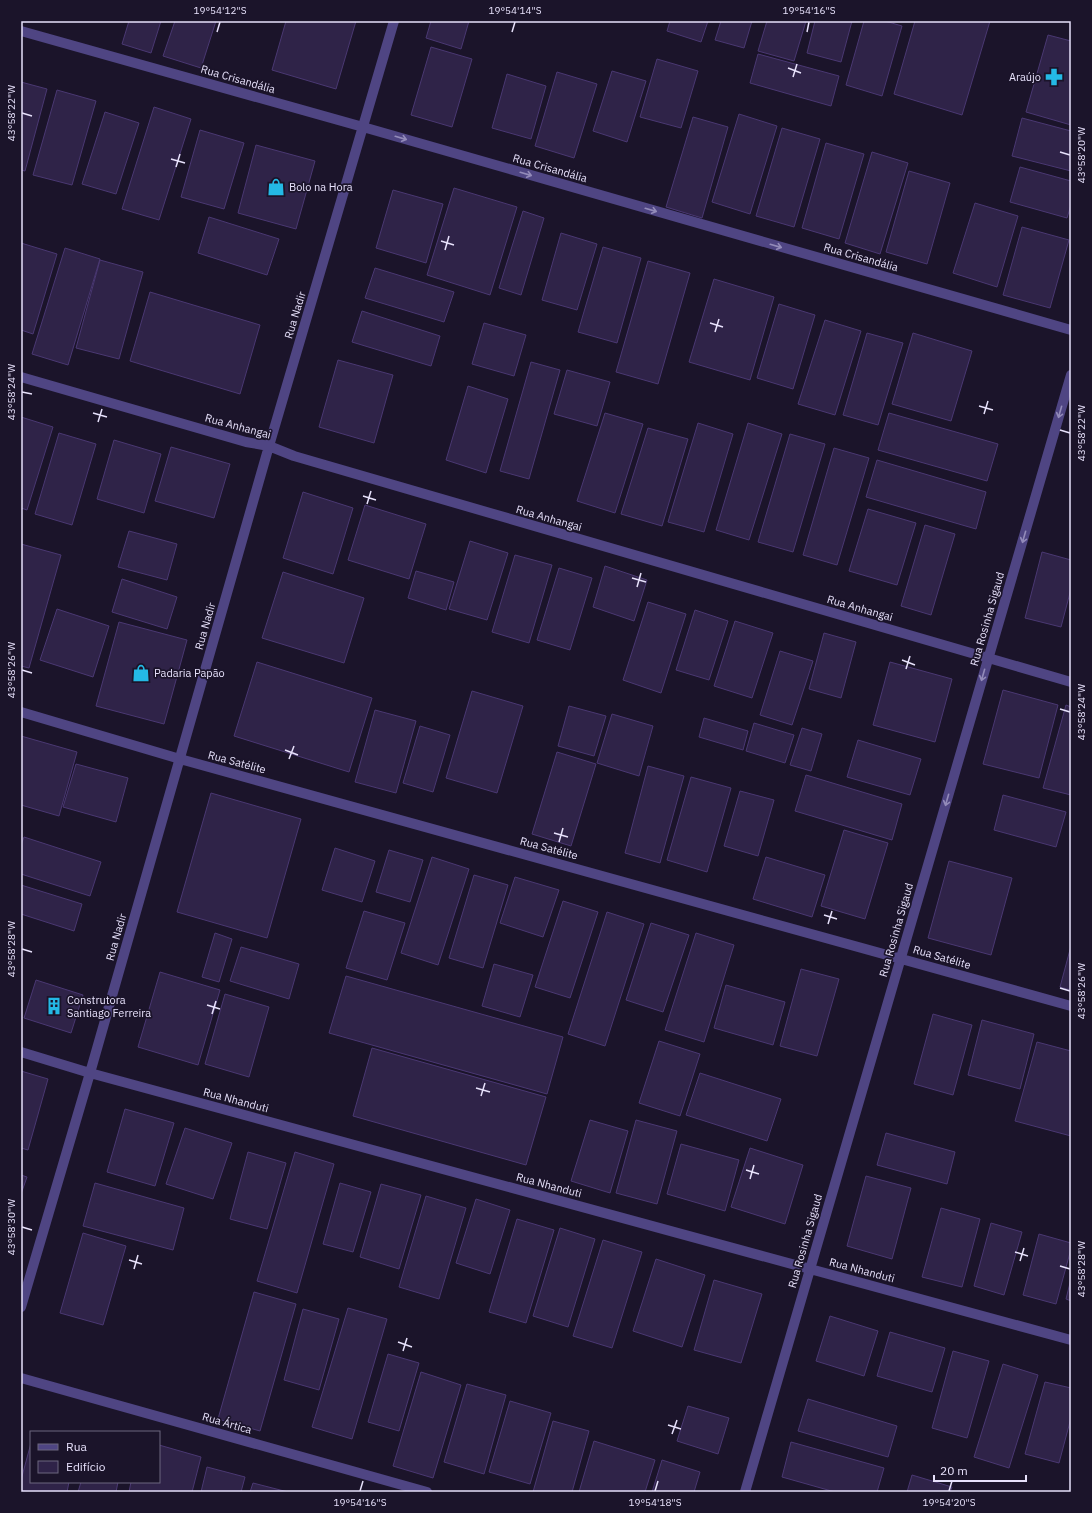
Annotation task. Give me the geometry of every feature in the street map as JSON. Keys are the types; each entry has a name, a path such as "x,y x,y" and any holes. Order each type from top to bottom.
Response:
{"street":[{"name":"Rua Nadir","path":"21,1307 90,1073 269,446 394,21"},
{"name":"Rua Crisandália","path":"21,31 364,127 1071,330"},
{"name":"Rua Rosinha Sigaud","path":"745,1492 1071,375"},
{"name":"Rua Anhangai","path":"21,377 246,442 269,446 294,456 1071,682"},
{"name":"Rua Satélite","path":"21,712 180,759 1071,1006"},
{"name":"Rua Nhanduti","path":"21,1052 90,1073 1071,1340"},
{"name":"Rua Ártica","path":"21,1378 427,1492"}],"building":[{"path":"129,21 161,21 151,53 122,44"},
{"path":"175,21 216,21 201,68 163,56"},
{"path":"286,21 356,21 336,89 272,70"},
{"path":"431,21 469,21 461,49 426,38"},
{"path":"670,21 708,21 701,42 667,31"},
{"path":"721,21 752,21 744,48 715,40"},
{"path":"767,21 806,21 794,61 758,51"},
{"path":"815,21 852,21 841,62 807,53"},
{"path":"864,21 885,21 902,26 882,96 846,85"},
{"path":"915,21 990,21 962,115 894,94"},
{"name":"Araújo","path":"1048,35 1071,41 1071,125 1026,112"},
{"path":"431,47 472,59 452,127 411,115"},
{"path":"758,54 839,76 831,106 750,83"},
{"path":"657,59 698,71 681,128 640,117"},
{"path":"612,71 646,81 627,142 593,131"},
{"path":"557,72 597,84 574,158 535,146"},
{"path":"507,74 546,86 531,139 492,128"},
{"path":"21,82 47,89 25,171 21,170"},
{"path":"57,90 96,101 72,185 33,175"},
{"path":"154,107 191,119 159,220 122,209"},
{"path":"105,112 139,123 116,194 82,184"},
{"path":"739,114 777,126 750,214 712,202"},
{"path":"693,117 728,127 702,218 666,207"},
{"path":"1022,118 1071,131 1071,171 1012,156"},
{"path":"782,128 820,139 794,227 756,216"},
{"path":"200,130 244,143 224,209 181,197"},
{"path":"826,143 864,154 839,239 802,228"},
{"name":"Bolo na Hora","path":"256,145 315,161 296,229 238,213"},
{"path":"872,152 908,163 880,254 845,243"},
{"path":"1020,167 1071,181 1071,205 1067,218 1010,202"},
{"path":"909,171 950,183 927,264 886,252"},
{"path":"454,188 517,207 490,295 427,275"},
{"path":"393,190 443,204 426,263 376,248"},
{"path":"975,203 1018,216 997,287 953,273"},
{"path":"523,211 544,218 521,295 499,288"},
{"path":"209,217 279,239 267,275 198,253"},
{"path":"1022,227 1069,240 1050,308 1003,295"},
{"path":"561,233 597,244 577,310 542,300"},
{"path":"21,243 57,254 33,334 21,330"},
{"path":"603,247 641,258 617,343 578,332"},
{"path":"65,248 100,259 68,365 32,354"},
{"path":"100,260 143,272 119,359 76,348"},
{"path":"648,261 690,273 658,384 616,372"},
{"path":"375,268 454,292 444,322 365,298"},
{"path":"714,279 774,297 750,380 689,362"},
{"path":"150,292 260,325 240,394 130,361"},
{"path":"779,304 815,315 793,389 757,378"},
{"path":"362,311 440,336 431,366 352,342"},
{"path":"825,320 861,331 835,415 798,404"},
{"path":"484,323 526,335 514,376 472,364"},
{"path":"867,333 903,343 878,425 843,415"},
{"path":"913,333 972,351 951,421 892,404"},
{"path":"338,360 393,375 374,443 319,427"},
{"path":"531,362 560,370 529,479 500,471"},
{"path":"567,370 610,382 597,426 554,414"},
{"path":"468,386 508,399 486,473 446,460"},
{"path":"605,413 643,424 615,513 577,501"},
{"path":"889,413 998,444 987,481 878,450"},
{"path":"21,417 53,427 27,510 21,508"},
{"path":"698,423 733,434 704,532 668,522"},
{"path":"748,423 782,434 749,540 716,530"},
{"path":"648,428 688,439 662,526 621,514"},
{"path":"59,433 96,444 72,525 35,514"},
{"path":"790,434 825,444 793,552 758,542"},
{"path":"114,440 161,454 144,513 97,499"},
{"path":"171,447 230,464 214,518 155,501"},
{"path":"834,448 869,458 837,565 803,555"},
{"path":"877,460 986,492 976,529 866,497"},
{"path":"303,492 353,508 333,574 283,558"},
{"path":"365,505 426,524 409,579 348,560"},
{"path":"868,509 916,523 897,585 849,571"},
{"path":"925,525 955,534 931,615 901,606"},
{"path":"129,531 177,544 167,580 118,567"},
{"path":"470,541 508,553 487,620 449,609"},
{"path":"21,544 61,555 29,668 21,666"},
{"path":"1042,552 1071,560 1071,589 1061,627 1025,618"},
{"path":"515,555 552,565 529,643 492,632"},
{"path":"605,566 647,580 634,621 593,607"},
{"path":"559,568 592,578 570,650 537,640"},
{"path":"416,571 454,582 446,610 408,598"},
{"path":"283,572 364,598 344,663 262,638"},
{"path":"122,579 177,597 167,629 112,612"},
{"path":"648,602 686,614 661,693 623,680"},
{"path":"57,609 109,626 93,677 40,660"},
{"path":"695,610 728,621 709,680 676,670"},
{"path":"735,621 773,633 752,698 714,686"},
{"name":"Padaria Papão","path":"119,622 187,640 164,724 96,706"},
{"path":"824,633 856,642 841,698 809,689"},
{"path":"780,651 813,661 792,725 760,715"},
{"path":"257,662 372,698 349,772 234,736"},
{"path":"890,662 952,679 935,742 873,725"},
{"path":"1003,690 1058,705 1039,778 983,764"},
{"path":"472,691 523,706 497,793 446,778"},
{"path":"1066,705 1071,707 1071,795 1043,788"},
{"path":"569,706 606,716 594,756 558,746"},
{"path":"375,710 416,721 396,793 355,782"},
{"path":"612,714 653,726 639,776 597,763"},
{"path":"704,718 748,731 743,750 699,737"},
{"path":"754,723 794,735 785,763 746,751"},
{"path":"420,726 450,735 433,792 403,783"},
{"path":"802,728 822,734 811,771 790,765"},
{"path":"21,736 77,752 59,816 21,805"},
{"path":"858,740 921,759 910,795 847,777"},
{"path":"557,752 596,764 571,846 532,834"},
{"path":"76,764 128,778 116,822 63,807"},
{"path":"648,766 684,776 660,863 625,853"},
{"path":"806,775 902,804 892,840 795,811"},
{"path":"691,777 731,788 707,872 667,860"},
{"path":"740,791 774,800 758,856 724,846"},
{"path":"211,793 301,819 267,938 177,912"},
{"path":"1003,795 1066,812 1056,847 994,830"},
{"path":"844,830 888,843 865,919 821,906"},
{"path":"24,837 101,862 90,896 21,874 21,845"},
{"path":"335,848 375,861 362,902 322,890"},
{"path":"389,850 423,860 410,902 376,892"},
{"path":"432,857 469,869 438,965 401,953"},
{"path":"766,857 825,875 812,917 753,899"},
{"path":"949,861 1012,878 991,955 928,938"},
{"path":"474,875 508,885 483,968 449,958"},
{"path":"515,877 559,890 543,937 500,923"},
{"path":"21,885 82,904 74,931 21,914"},
{"path":"563,901 598,912 570,998 535,987"},
{"path":"364,911 405,923 387,980 346,968"},
{"path":"607,912 644,924 605,1046 568,1034"},
{"path":"651,923 689,935 663,1012 626,1000"},
{"path":"215,933 232,939 219,982 202,977"},
{"path":"696,933 734,945 704,1042 665,1030"},
{"path":"1071,946 1071,990 1060,987"},
{"path":"241,947 299,964 289,999 230,981"},
{"path":"494,964 533,975 520,1017 482,1006"},
{"path":"801,969 839,979 817,1056 780,1046"},
{"path":"160,972 220,990 198,1065 138,1047"},
{"path":"346,976 563,1037 547,1094 329,1033"},
{"name":"Construtora Santiago Ferreira","path":"36,980 83,995 71,1033 24,1018"},
{"path":"726,985 785,1002 773,1045 714,1028"},
{"path":"225,994 269,1007 249,1077 205,1064"},
{"path":"933,1014 972,1025 953,1095 914,1084"},
{"path":"982,1020 1034,1034 1020,1089 968,1075"},
{"path":"659,1041 700,1054 680,1116 639,1103"},
{"path":"1037,1042 1071,1051 1071,1136 1015,1121"},
{"path":"372,1048 546,1097 526,1165 353,1116"},
{"path":"21,1071 48,1079 28,1150 21,1148"},
{"path":"700,1073 781,1099 767,1141 686,1115"},
{"path":"125,1109 174,1123 155,1186 107,1172"},
{"path":"590,1120 628,1131 610,1193 571,1181"},
{"path":"636,1120 677,1131 657,1204 616,1193"},
{"path":"185,1128 232,1143 213,1199 166,1184"},
{"path":"886,1133 955,1152 947,1184 877,1165"},
{"path":"681,1144 739,1160 725,1211 667,1194"},
{"path":"750,1148 803,1165 785,1224 731,1207"},
{"path":"248,1152 286,1163 267,1229 230,1219"},
{"path":"295,1152 334,1164 297,1293 257,1281"},
{"path":"21,1175 27,1177 21,1194"},
{"path":"866,1176 911,1188 892,1259 847,1246"},
{"path":"95,1183 184,1208 173,1250 83,1226"},
{"path":"340,1183 371,1192 353,1252 323,1244"},
{"path":"381,1184 421,1195 399,1269 360,1257"},
{"path":"426,1196 466,1208 439,1299 399,1287"},
{"path":"476,1199 510,1210 490,1274 456,1263"},
{"path":"941,1208 980,1219 962,1287 922,1277"},
{"path":"517,1219 554,1230 526,1323 489,1312"},
{"path":"991,1223 1022,1232 1004,1295 974,1286"},
{"path":"560,1228 595,1239 568,1327 533,1316"},
{"path":"83,1233 126,1246 103,1325 60,1313"},
{"path":"1039,1234 1071,1243 1071,1249 1056,1304 1023,1295"},
{"path":"603,1240 642,1252 612,1348 573,1336"},
{"path":"656,1259 705,1275 682,1347 633,1331"},
{"path":"1071,1279 1071,1301 1066,1299"},
{"path":"714,1280 762,1294 741,1363 694,1350"},
{"path":"254,1292 296,1304 260,1431 218,1419"},
{"path":"348,1308 387,1319 352,1439 312,1427"},
{"path":"303,1309 339,1319 319,1390 284,1380"},
{"path":"830,1316 878,1331 864,1376 816,1361"},
{"path":"890,1332 945,1348 932,1392 877,1376"},
{"path":"953,1351 989,1361 967,1438 932,1428"},
{"path":"388,1354 419,1363 399,1431 368,1422"},
{"path":"1003,1364 1038,1375 1009,1468 974,1457"},
{"path":"421,1372 461,1385 433,1478 393,1466"},
{"path":"1045,1382 1071,1388 1071,1418 1059,1463 1025,1454"},
{"path":"467,1384 506,1395 484,1474 444,1462"},
{"path":"808,1399 897,1426 888,1457 798,1431"},
{"path":"510,1401 551,1413 530,1484 489,1472"},
{"path":"688,1406 729,1418 718,1454 677,1441"},
{"path":"553,1421 589,1431 572,1492 533,1492"},
{"path":"594,1441 655,1460 645,1492 579,1492"},
{"path":"791,1442 884,1468 877,1492 835,1492 782,1477"},
{"path":"160,1445 201,1457 192,1492 129,1492 131,1483 160,1483"},
{"path":"30,1447 30,1483 69,1483 67,1492 28,1492 21,1490 21,1480"},
{"path":"662,1460 700,1472 694,1492 652,1492"},
{"path":"207,1467 245,1477 241,1492 201,1492"},
{"path":"912,1475 952,1487 950,1492 907,1492"},
{"path":"81,1483 118,1483 116,1492 78,1492"},
{"path":"253,1483 288,1492 250,1492"}],"place":[{"name":"Araújo","path":"1054,77"},
{"name":"Bolo na Hora","path":"276,187"},
{"name":"Padaria Papão","path":"141,673"},
{"name":"Construtora Santiago Ferreira","path":"54,1006"}]}
